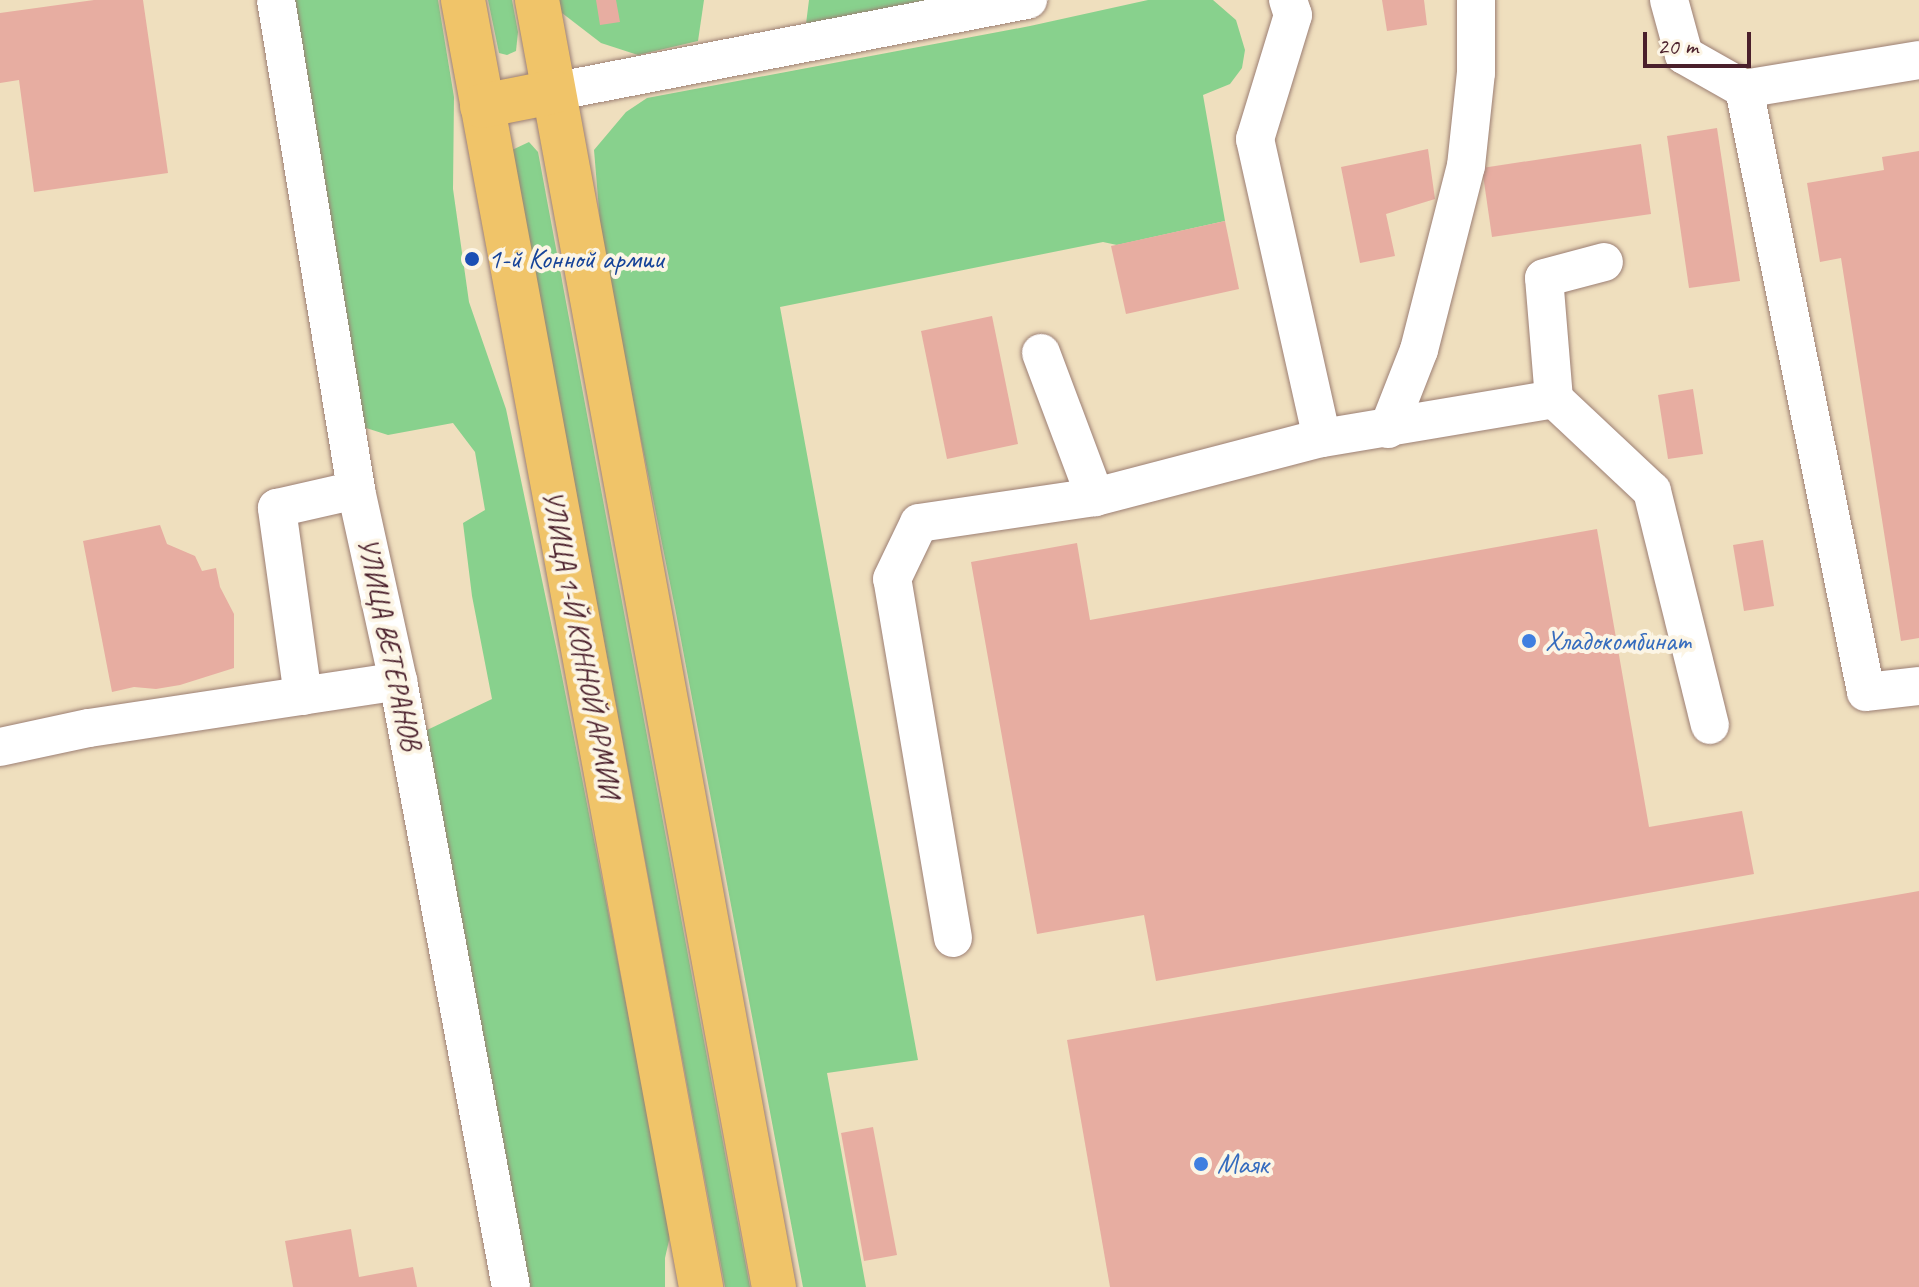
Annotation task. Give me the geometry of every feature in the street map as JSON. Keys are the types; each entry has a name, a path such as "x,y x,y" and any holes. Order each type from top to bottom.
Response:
{"main road":[{"name":"УЛИЦА 1-Й КОННОЙ АРМИИ","path":"463,0 701,1287"},
{"path":"537,0 774,1287"},
{"path":"482,106 553,92"}],"lane":[{"name":"УЛИЦА ВЕТЕРАНОВ","path":"276,0 356,490 398,681 511,1287"},
{"path":"553,92 1028,0"},
{"path":"1288,0 1293,15 1255,139 1322,438"},
{"path":"1388,429 1419,350 1466,166 1476,73 1476,0"},
{"path":"1669,0 1684,55 1744,89 1919,60"},
{"path":"1744,89 1866,692 1919,686"},
{"path":"1604,262 1544,278 1554,399 1652,491 1710,725"},
{"path":"1041,353 1095,497"},
{"path":"953,938 892,579 919,523 1095,497 1322,438 1554,399"},
{"path":"303,696 277,508 356,490"},
{"path":"0,747 89,728 398,681"}],"green space":[{"path":"284,0 438,0 454,97 453,189 469,302 506,409 558,656 671,1232 665,1258 665,1287 526,1287 425,731 492,699 472,596 463,523 485,510 475,452 453,423 388,435 363,427"},
{"path":"488,0 512,0 518,32 516,51 507,55 499,53"},
{"path":"559,0 704,0 698,41 638,55 601,43 562,13"},
{"path":"809,0 928,0 806,24"},
{"path":"1148,0 1213,0 1236,20 1245,50 1242,68 1230,84 1203,95 1225,221 1117,245 1103,242 780,307 918,1060 827,1073 866,1287 803,1287 675,608 602,246 594,150 626,112 647,98 1030,26"},
{"path":"529,142 538,152 750,1287 725,1287 512,150"}],"building":[{"path":"94,0 143,0 168,173 34,192 19,80 0,83 0,13"},
{"path":"596,0 616,0 620,22 600,25"},
{"path":"1382,0 1424,0 1427,25 1387,31"},
{"path":"1717,128 1740,281 1689,288 1667,136"},
{"path":"1641,144 1651,214 1492,237 1482,168"},
{"path":"1428,149 1435,199 1386,214 1395,256 1360,263 1341,167"},
{"path":"1919,151 1919,638 1901,641 1841,258 1820,262 1807,183 1884,170 1882,157"},
{"path":"1225,221 1239,289 1126,314 1111,246"},
{"path":"992,316 1018,444 947,459 921,331"},
{"path":"1693,389 1703,454 1668,459 1658,395"},
{"path":"160,525 167,544 195,556 202,571 216,568 220,587 234,614 234,668 180,685 156,689 134,687 112,692 83,541"},
{"path":"1597,529 1649,827 1742,811 1754,874 1156,981 1144,915 1037,934 971,562 1077,543 1090,620"},
{"path":"1763,540 1774,606 1744,611 1733,545"},
{"path":"1919,891 1919,1287 1110,1287 1067,1040"},
{"path":"873,1127 897,1255 864,1261 841,1133"},
{"path":"351,1229 359,1277 413,1267 417,1287 293,1287 285,1241"}],"place":[{"name":"1-й Конной армии","path":"472,259"},
{"name":"Хладокомбинат","path":"1529,641"},
{"name":"Маяк","path":"1201,1164"}]}
